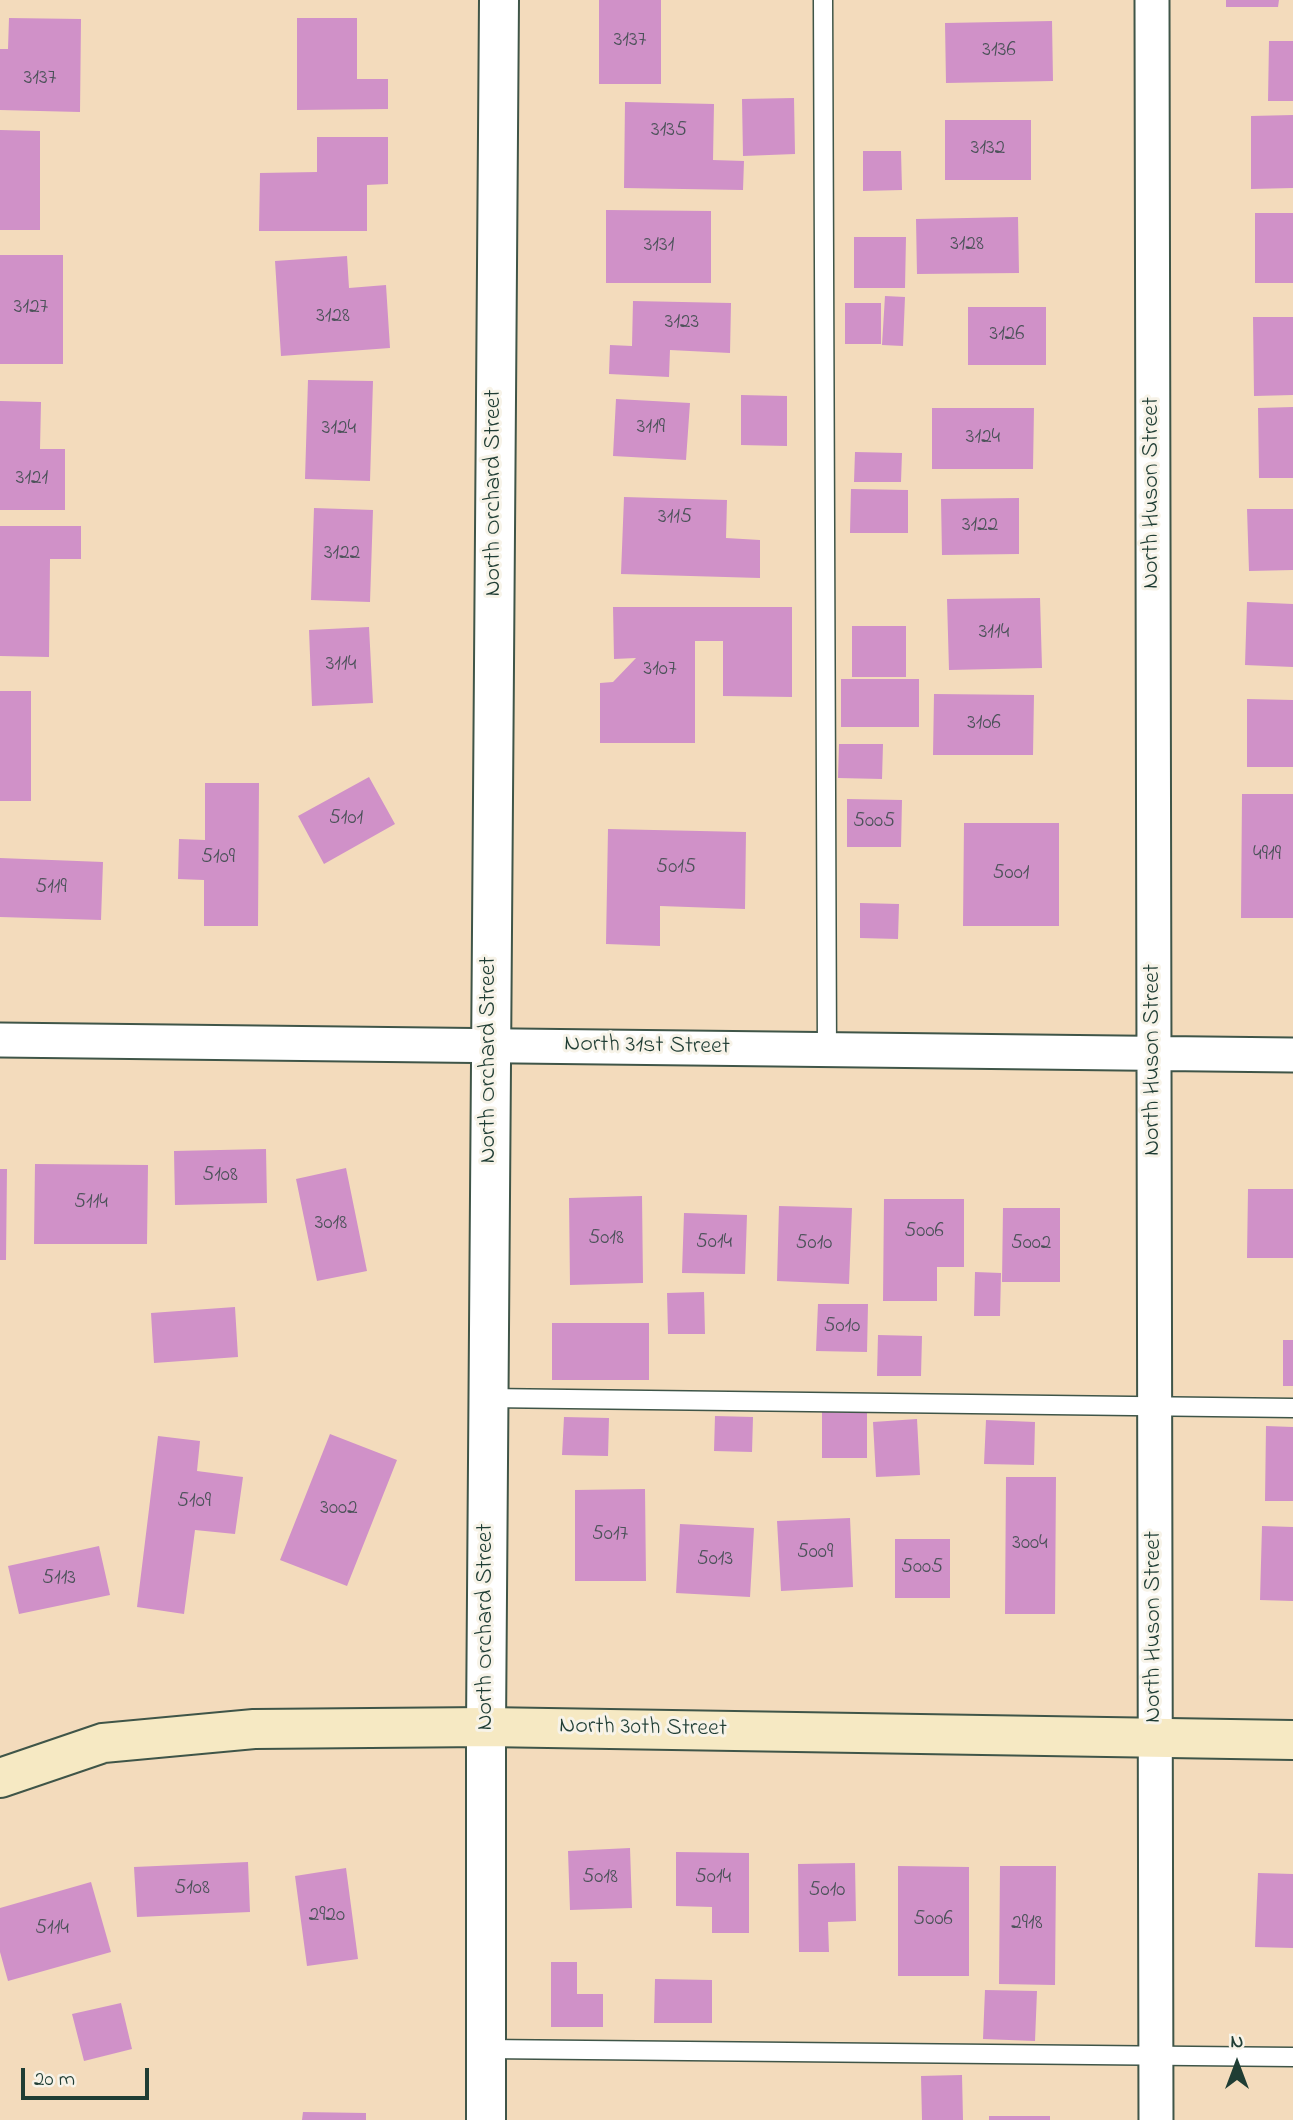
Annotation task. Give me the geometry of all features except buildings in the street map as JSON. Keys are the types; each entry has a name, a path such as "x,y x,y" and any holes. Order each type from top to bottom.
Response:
{"main road":[{"name":"North 30th Street","path":"0,1777 103,1743 254,1729 486,1727 1293,1740"}],"street":[{"name":"North Orchard Street","path":"486,2120 490,1045 499,0"},
{"name":"North Huson Street","path":"1152,0 1156,2120"},
{"name":"North 31st Street","path":"0,1040 1293,1055"}],"lane":[{"path":"824,0 827,1049"},
{"path":"488,1398 1293,1408"},
{"path":"486,2049 1293,2057"}]}
